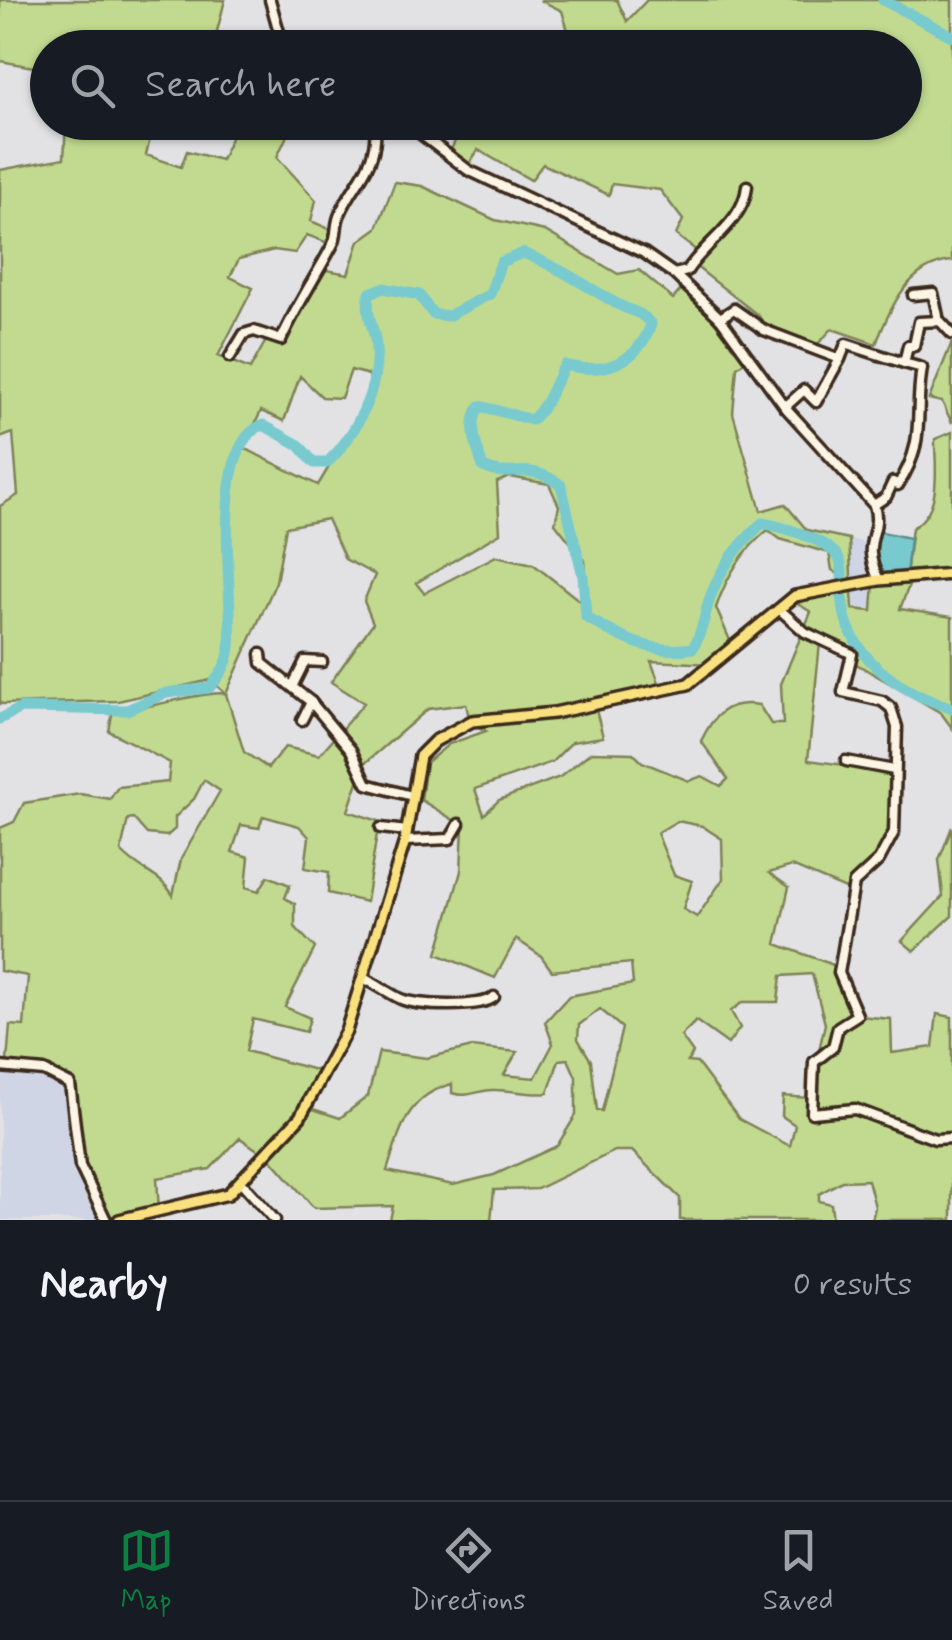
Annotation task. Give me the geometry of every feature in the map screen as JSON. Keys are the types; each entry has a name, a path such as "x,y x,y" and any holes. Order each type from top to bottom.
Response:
{"main road":[{"path":"120,1220 228,1194 300,1117 346,1031 406,836 412,796 426,748 472,721 554,713 674,689 700,675 795,596 878,580 952,574"}],"street":[{"path":"270,0 279,30"},
{"path":"230,356 244,334 254,331 281,340 304,290 334,242 342,209 368,172 377,140"},
{"path":"429,140 468,170 644,253 674,274 720,318 785,407 874,505 877,522 868,541 869,559 878,580"},
{"path":"674,274 687,271 700,250 737,216 747,186"},
{"path":"913,295 933,293 935,321"},
{"path":"720,318 734,309 764,330 840,359"},
{"path":"904,363 908,346 914,346 919,322 935,321 952,334"},
{"path":"785,407 804,390 816,402 846,344 922,368 916,401 921,439 898,485 893,482 886,497 874,505"},
{"path":"779,608 805,632 852,654 845,694 882,701 891,708 898,736 894,832 879,860 854,883 838,972 857,1016 838,1027 833,1047 814,1062 812,1112 855,1109 935,1138 952,1138"},
{"path":"262,654 262,663 311,702 351,750 367,784 412,796"},
{"path":"292,685 305,661 322,662"},
{"path":"302,720 311,702"},
{"path":"846,761 894,770"},
{"path":"381,828 406,836 450,839 459,824"},
{"path":"363,978 402,1000 472,1009 488,1004 494,997"},
{"path":"0,1067 44,1071 70,1084 80,1166 106,1220"},
{"path":"241,1182 275,1220"}],"shaded area":[{"path":"849,539 868,543 881,579 874,581 872,611 853,609"},
{"path":"0,1061 54,1071 66,1080 81,1161 99,1220 0,1220"}],"green space":[{"path":"0,0 225,0 217,30 30,30 30,66 0,61"},
{"path":"540,0 617,0 627,21 647,0 952,0 952,261 937,264 912,280 895,303 876,344 832,329 814,348 774,341 759,316 690,262 697,251 676,235 683,220 660,190 612,184 609,195 543,164 531,180 478,150 468,166 449,154 456,140 922,140 922,30 568,30 562,11"},
{"path":"65,140 150,140 146,155 181,167 187,151 221,160 230,140 285,140 277,157 316,200 311,221 334,231 328,243 307,235 295,253 274,250 239,259 230,277 253,288 218,356 250,369 268,337 285,343 309,285 322,269 348,274 359,241 377,228 395,182 422,186 495,220 545,231 618,274 639,270 673,299 684,286 747,360 737,367 733,413 761,511 785,504 807,530 849,539 853,609 872,611 874,581 906,575 912,528 929,511 933,500 935,439 952,432 952,574 913,575 900,609 952,617 952,728 941,713 820,643 808,760 895,772 891,824 873,863 848,890 792,866 769,873 789,887 776,944 839,967 859,1016 891,1019 892,1053 933,1047 937,1014 952,1017 952,1220 872,1220 875,1207 868,1180 842,1181 819,1194 819,1201 831,1204 833,1220 680,1220 680,1198 632,1151 615,1151 537,1189 494,1190 491,1220 390,1220 393,1206 314,1208 272,1160 240,1138 210,1169 157,1178 159,1211 146,1214 146,1220 99,1220 81,1161 66,1080 54,1071 7,1062 10,1025 24,1026 28,976 0,971 0,828 14,822 24,803 80,794 110,799 118,787 168,782 170,763 109,731 113,709 225,693 210,680 118,701 0,704 0,506 18,495 13,433 0,438 0,170 64,158","holes":["351,370 369,375 373,394 318,485 244,448 261,411 284,421 300,376 322,397 341,398","510,477 549,484 559,506 555,523 585,561 589,608 533,564 496,556 424,593 416,583 500,533 497,482","327,519 345,559 375,575 364,601 373,623 331,682 364,703 319,755 285,747 268,768 244,752 226,694 276,582 286,527","768,530 780,539 829,553 832,570 848,580 790,599 811,612 781,684 783,724 771,724 759,705 730,707 717,716 701,741 728,779 721,786 702,776 689,781 642,762 633,753 591,752 560,777 499,800 484,815 475,789 552,762 572,742 603,737 596,710 664,696 651,661 714,664 732,645 716,608 730,575","466,704 470,723 486,731 449,744 426,763 421,800 463,826 461,871 437,954 495,978 516,939 541,956 552,971 631,963 633,984 569,996 545,1022 553,1044 535,1078 504,1075 517,1052 472,1047 427,1058 379,1052 368,1096 340,1118 310,1108 326,1073 246,1051 253,1019 306,1032 310,1018 285,1007 315,948 295,927 295,904 285,898 290,885 268,876 259,891 246,887 249,857 232,852 241,825 259,828 263,816 299,826 309,837 305,868 329,872 328,893 366,902 379,821 348,811 364,764 428,709","204,780 220,791 181,859 173,895 121,851 128,819 133,818 147,834 167,836 175,829 175,817 194,799","677,821 702,826 722,839 723,879 697,917 683,909 692,881 674,875 657,833","812,974 825,1024 808,1098 783,1096 782,1116 795,1125 790,1146 739,1119 697,1063 687,1062 693,1053 681,1036 696,1021 728,1044 740,1028 731,1011 743,1002 778,1002 781,976","600,1009 622,1028 602,1111 597,1110 591,1061 578,1039 579,1025","568,1059 576,1077 576,1115 557,1146 494,1175 453,1185 387,1171 408,1116 425,1096 437,1089 452,1084 452,1093 467,1095 492,1090 548,1093 559,1060"]},
{"path":"952,342 952,423 942,402 929,399"},
{"path":"952,827 952,916 914,951 902,941 943,896 939,860"}],"water":[{"path":"872,530 910,538 906,576 881,579 869,563"}],"waterway":[{"path":"883,0 952,36"},
{"path":"0,719 21,708 127,710 166,693 209,688 223,669 230,647 229,492 235,461 246,438 263,425 299,445 314,463 327,463 364,411 374,380 376,348 368,308 370,293 383,288 419,295 433,314 448,316 490,294 501,262 523,253 560,270 651,324 637,349 617,363 592,368 565,365 547,401 532,420 480,406 474,420 474,436 483,467 538,473 561,485 583,576 586,617 650,647 693,648 716,584 732,556 762,523 780,527 819,542 838,556 845,617 853,636 878,668 912,692 952,708"}]}
